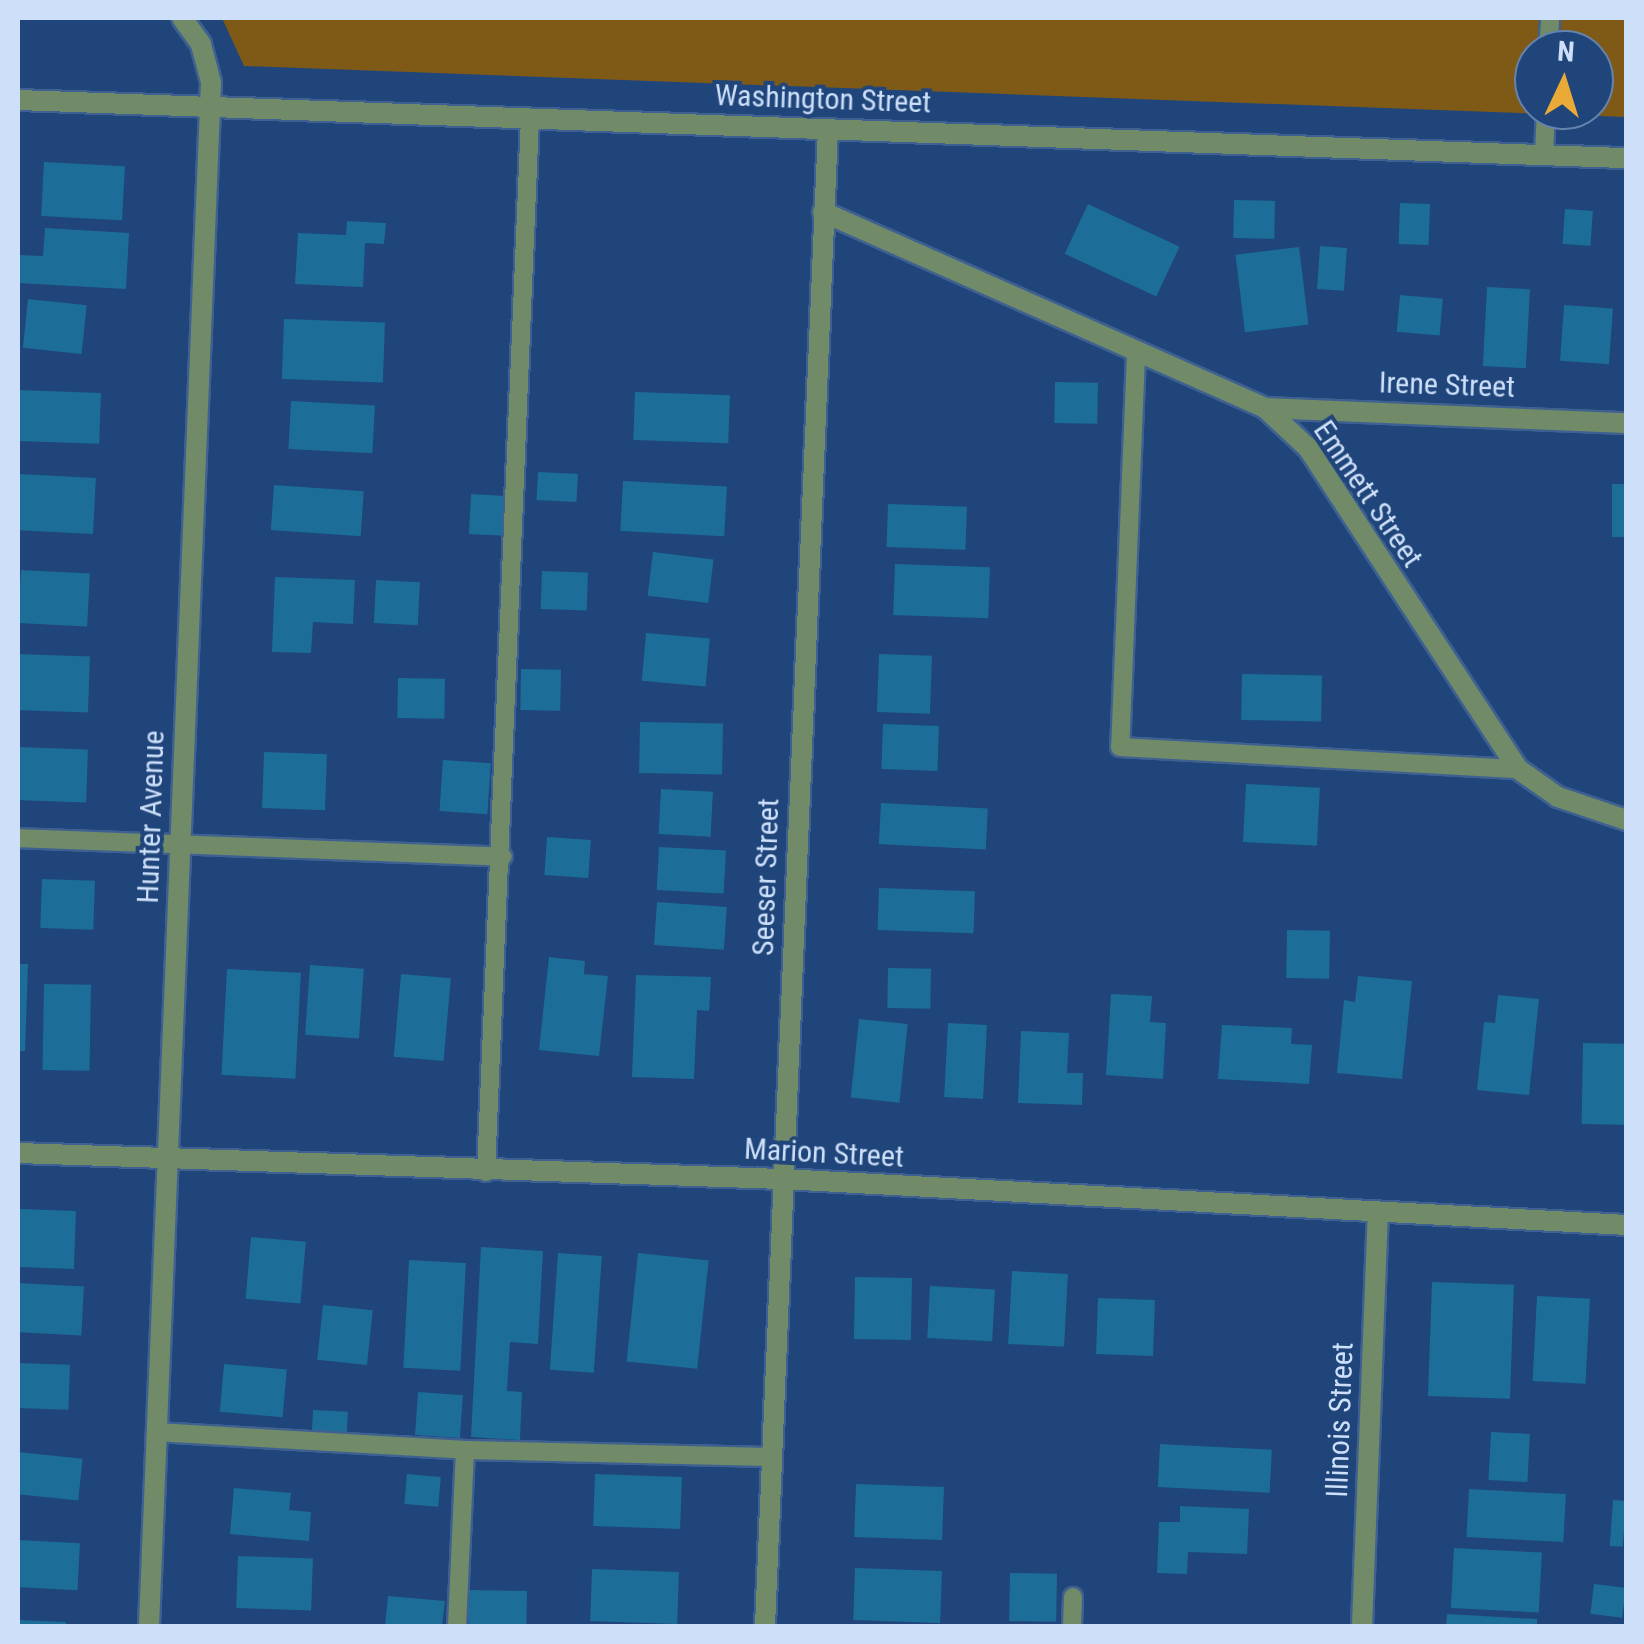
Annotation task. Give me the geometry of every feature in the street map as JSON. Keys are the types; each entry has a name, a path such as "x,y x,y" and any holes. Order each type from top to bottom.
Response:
{"street":[{"name":"Hunter Avenue","path":"149,1626 211,82 201,44 182,18"},
{"name":"Washington Street","path":"18,100 1626,158"},
{"name":"Seeser Street","path":"766,1626 828,129"},
{"name":"Emmett Street","path":"823,212 1265,408 1308,448 1518,769 1558,797 1626,820"},
{"name":"Irene Street","path":"1265,408 1626,423"},
{"name":"Marion Street","path":"18,1153 486,1172 783,1179 1378,1216 1626,1225"},
{"name":"Illinois Street","path":"1362,1626 1378,1216"}],"lane":[{"path":"486,1172 503,857 530,119"},
{"path":"1544,155 1545,130"},
{"path":"1136,354 1120,747 1518,769"},
{"path":"18,838 503,857"},
{"path":"156,1432 465,1450 771,1457"},
{"path":"457,1626 465,1450"},
{"path":"1072,1626 1073,1597"}],"shaded area":[{"path":"222,18 1626,18 1626,117 1614,117 1614,30 1514,30 1514,113 244,66"}],"building":[{"path":"44,162 125,166 122,220 41,216"},
{"path":"1234,200 1275,201 1274,239 1233,238"},
{"path":"1400,203 1430,204 1429,245 1399,244"},
{"path":"1088,204 1180,247 1156,297 1065,254"},
{"path":"1565,209 1593,211 1590,246 1563,244"},
{"path":"347,221 386,223 384,244 365,243 363,287 295,284 298,233 346,235"},
{"path":"45,228 129,233 126,289 18,283 20,255 43,256"},
{"path":"1320,246 1347,248 1344,291 1317,289"},
{"path":"1299,247 1309,324 1245,332 1235,255"},
{"path":"1487,287 1530,289 1526,368 1483,366"},
{"path":"1400,295 1443,299 1440,336 1397,332"},
{"path":"28,299 87,305 82,354 23,348"},
{"path":"1564,305 1613,308 1609,364 1560,361"},
{"path":"284,319 385,323 383,382 282,379"},
{"path":"1055,382 1098,383 1097,424 1054,423"},
{"path":"18,390 101,393 99,444 18,441"},
{"path":"635,392 730,395 728,443 633,440"},
{"path":"291,401 375,405 372,453 288,449"},
{"path":"538,472 578,474 576,502 537,500"},
{"path":"18,474 96,478 93,534 18,530"},
{"path":"623,481 727,486 724,536 620,531"},
{"path":"1612,484 1626,484 1626,537 1612,537"},
{"path":"274,485 364,491 361,536 271,530"},
{"path":"471,494 507,496 505,536 469,534"},
{"path":"888,504 967,507 965,550 886,547"},
{"path":"653,552 714,559 708,603 648,596"},
{"path":"895,564 990,567 988,618 893,615"},
{"path":"21,570 90,574 87,627 18,623"},
{"path":"542,571 588,573 587,611 541,609"},
{"path":"275,577 355,580 353,624 313,622 311,653 272,652"},
{"path":"376,580 420,582 418,625 374,623"},
{"path":"646,633 710,639 706,686 642,681"},
{"path":"18,654 90,657 88,712 18,710"},
{"path":"879,654 932,656 930,714 877,712"},
{"path":"521,669 561,670 560,711 520,710"},
{"path":"1242,674 1322,675 1321,721 1241,720"},
{"path":"398,678 445,679 444,719 397,718"},
{"path":"640,722 723,723 722,774 639,773"},
{"path":"883,724 939,726 937,771 881,769"},
{"path":"18,747 88,749 86,802 18,800"},
{"path":"264,752 327,754 325,810 262,808"},
{"path":"443,760 491,763 487,814 439,811"},
{"path":"1246,784 1320,788 1317,846 1243,842"},
{"path":"661,789 713,792 711,837 659,834"},
{"path":"881,803 988,809 986,850 879,844"},
{"path":"547,837 591,840 588,878 544,875"},
{"path":"659,847 726,851 724,893 657,890"},
{"path":"42,879 95,881 93,930 40,928"},
{"path":"879,888 975,891 973,933 878,930"},
{"path":"657,902 727,907 724,950 654,945"},
{"path":"1287,930 1330,931 1329,979 1286,978"},
{"path":"549,957 585,961 584,974 608,976 599,1056 539,1050"},
{"path":"18,964 28,964 25,1051 18,1051"},
{"path":"310,965 364,969 359,1039 305,1035"},
{"path":"888,968 931,969 930,1009 887,1008"},
{"path":"227,969 301,973 295,1079 221,1075"},
{"path":"401,974 451,978 444,1061 394,1057"},
{"path":"636,975 711,977 709,1011 697,1010 694,1079 632,1077"},
{"path":"1358,976 1412,981 1402,1079 1337,1073 1344,1000 1355,1002"},
{"path":"44,984 91,985 89,1071 42,1070"},
{"path":"1111,994 1152,996 1150,1022 1166,1023 1163,1079 1106,1075"},
{"path":"1498,995 1539,999 1529,1095 1477,1090 1484,1022 1495,1023"},
{"path":"859,1019 908,1024 899,1103 851,1098"},
{"path":"948,1023 987,1025 983,1099 944,1097"},
{"path":"1222,1025 1292,1028 1291,1044 1312,1045 1309,1084 1218,1079"},
{"path":"1021,1031 1069,1033 1067,1073 1083,1073 1082,1105 1018,1103"},
{"path":"1583,1043 1626,1044 1625,1125 1582,1124"},
{"path":"20,1209 76,1211 74,1269 18,1267"},
{"path":"251,1237 306,1242 300,1304 246,1299"},
{"path":"481,1247 543,1251 538,1344 510,1342 507,1391 522,1392 520,1440 471,1437"},
{"path":"558,1253 602,1256 594,1373 550,1370"},
{"path":"638,1253 709,1260 697,1369 627,1361"},
{"path":"409,1260 466,1263 460,1371 403,1368"},
{"path":"1012,1271 1068,1274 1064,1347 1008,1344"},
{"path":"855,1277 912,1278 911,1340 854,1339"},
{"path":"1432,1282 1514,1285 1510,1399 1428,1396"},
{"path":"18,1283 84,1286 81,1335 18,1332"},
{"path":"930,1286 995,1289 992,1341 927,1338"},
{"path":"1537,1296 1590,1299 1585,1384 1533,1381"},
{"path":"1098,1298 1155,1300 1153,1356 1096,1354"},
{"path":"323,1305 373,1310 367,1365 317,1360"},
{"path":"18,1363 70,1365 68,1410 18,1408"},
{"path":"224,1364 287,1369 283,1417 220,1412"},
{"path":"418,1392 463,1395 460,1438 415,1435"},
{"path":"313,1410 348,1412 346,1445 311,1443"},
{"path":"1491,1432 1530,1434 1527,1482 1488,1480"},
{"path":"1160,1444 1272,1450 1270,1493 1158,1487"},
{"path":"18,1452 83,1459 78,1501 18,1494"},
{"path":"407,1474 441,1477 438,1507 404,1504"},
{"path":"595,1474 682,1477 680,1529 593,1526"},
{"path":"856,1484 944,1487 942,1540 854,1537"},
{"path":"234,1488 291,1493 289,1510 311,1512 309,1541 230,1534"},
{"path":"1469,1489 1566,1494 1563,1542 1466,1537"},
{"path":"1613,1500 1626,1501 1623,1547 1610,1546"},
{"path":"1180,1506 1249,1509 1247,1554 1188,1552 1187,1574 1157,1573 1159,1522 1180,1522"},
{"path":"18,1540 80,1543 77,1590 18,1587"},
{"path":"1454,1548 1542,1553 1539,1613 1451,1608"},
{"path":"238,1556 313,1559 311,1611 236,1608"},
{"path":"855,1568 942,1571 940,1623 853,1620"},
{"path":"592,1569 679,1572 677,1624 590,1621"},
{"path":"1010,1573 1057,1574 1056,1622 1009,1621"},
{"path":"1594,1584 1626,1588 1622,1618 1590,1614"},
{"path":"469,1590 527,1591 526,1626 468,1626"},
{"path":"388,1596 445,1601 442,1626 385,1626"},
{"path":"1447,1614 1537,1619 1537,1626 1446,1626"},
{"path":"18,1620 66,1622 66,1626 18,1626"}]}
